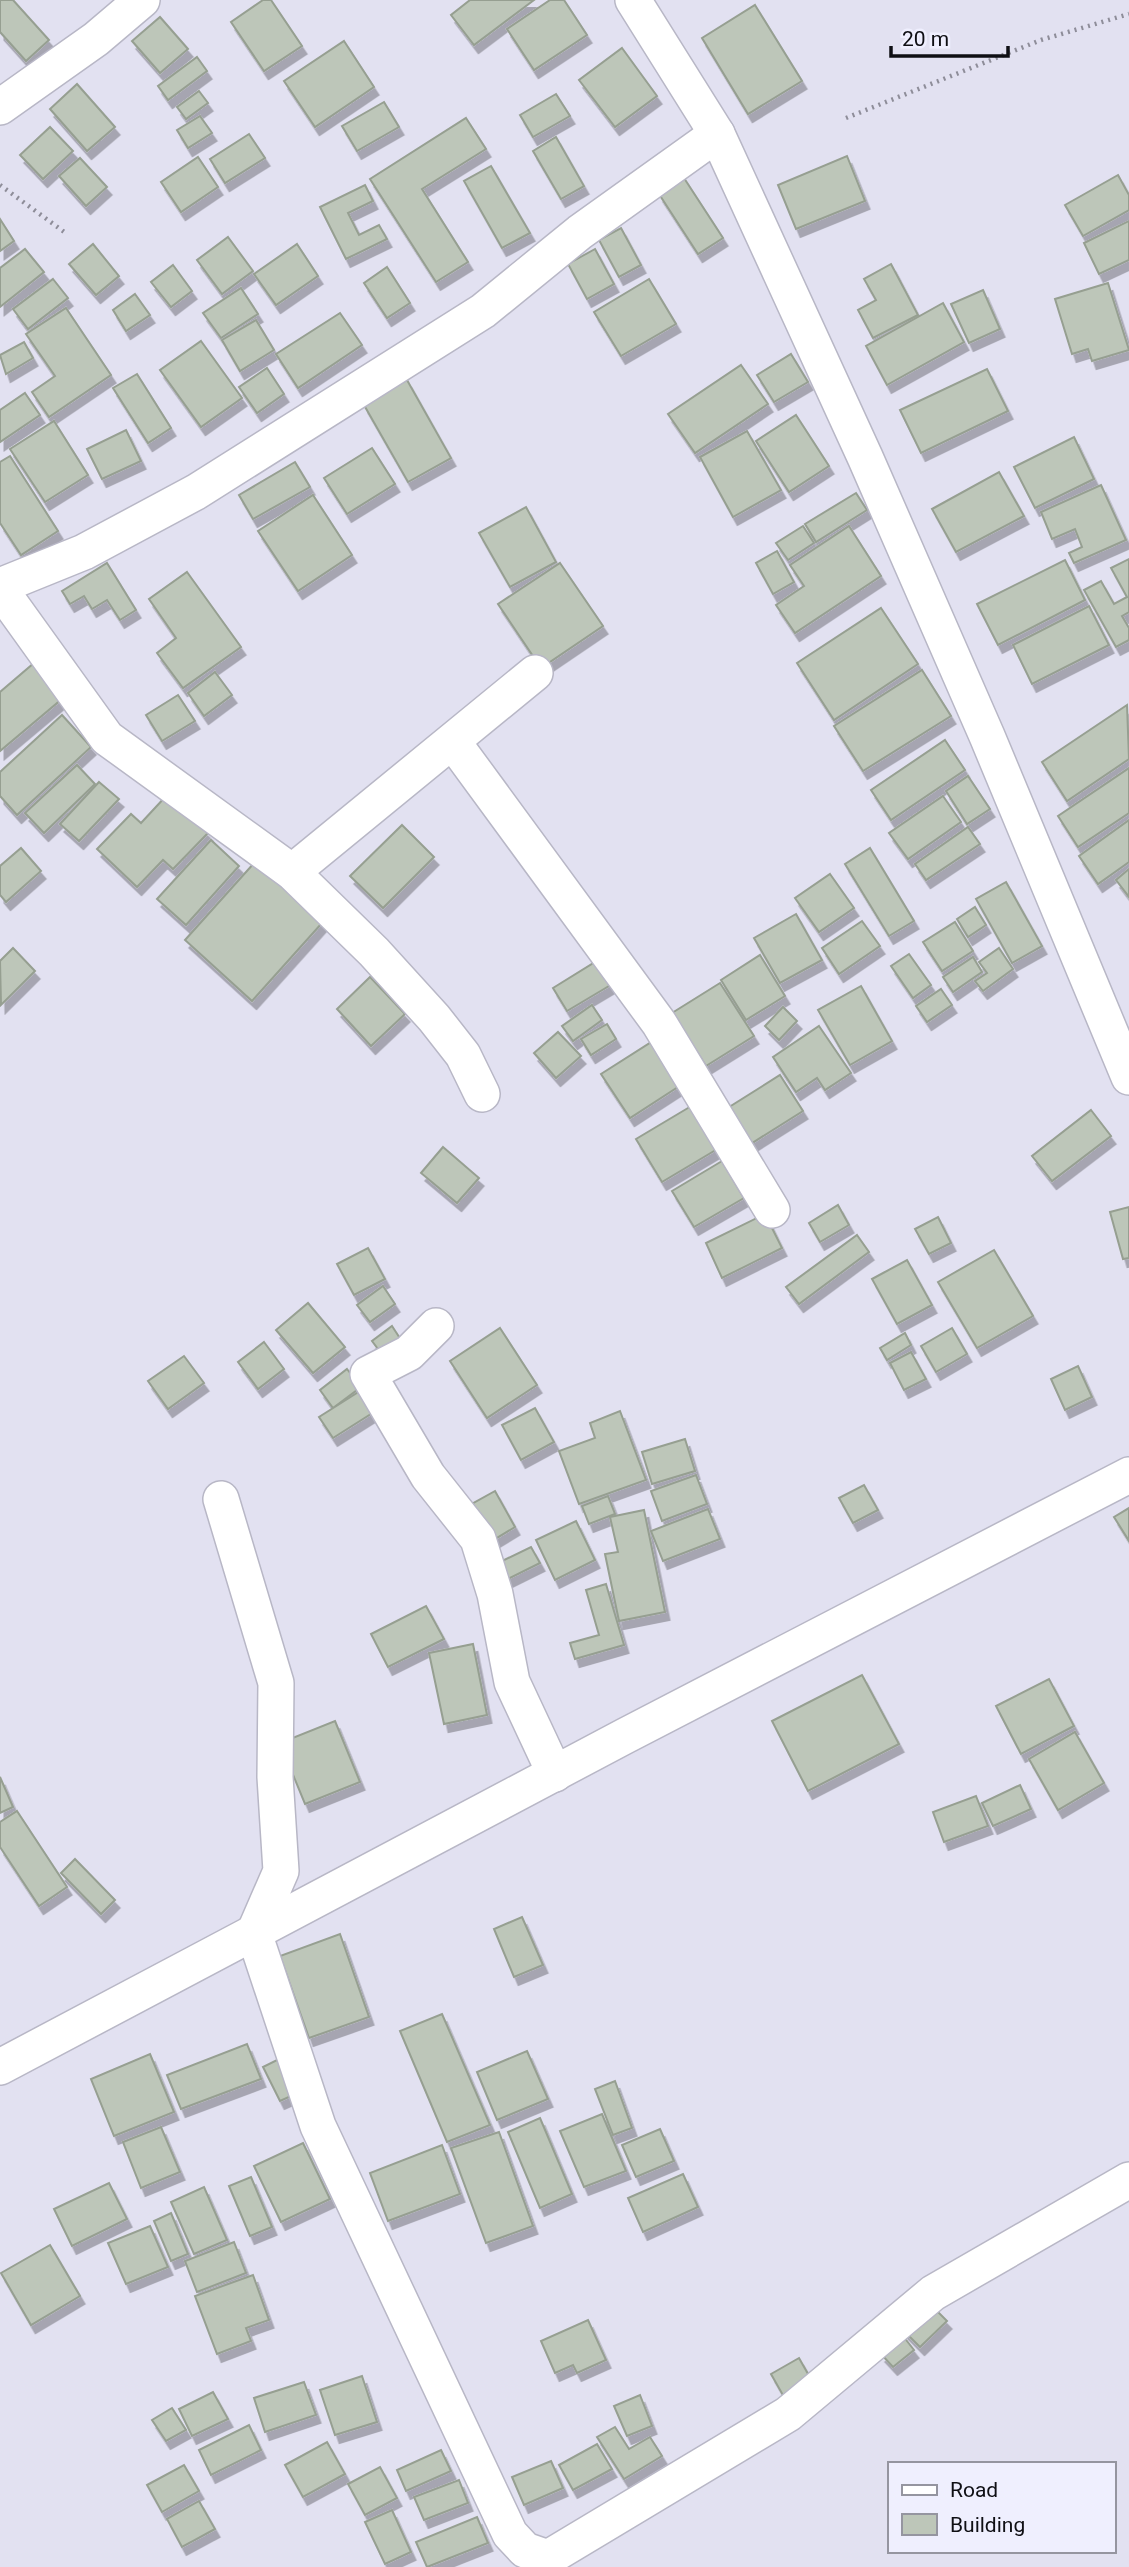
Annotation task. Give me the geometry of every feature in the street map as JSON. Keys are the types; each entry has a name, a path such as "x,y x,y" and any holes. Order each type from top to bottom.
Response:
{"street":[{"path":"0,107 96,39 142,0"},
{"path":"633,0 717,134 871,470 987,736 1129,1077"},
{"path":"482,1094 464,1055 434,1018 374,952 292,872 107,737 0,587 84,552 196,492 460,326 483,311 580,232 717,134"},
{"path":"292,872 536,673"},
{"path":"453,741 659,1023 772,1210"},
{"path":"436,1326 409,1353 368,1374 428,1476 478,1539 495,1594 512,1682 555,1774"},
{"path":"0,2067 1129,1475"},
{"path":"221,1499 276,1683 275,1777 281,1871 254,1933 318,2126 504,2522 510,2534 526,2550 548,2558 788,2414 933,2292 1129,2180"}],"path":[{"path":"846,118 1041,40 1129,14"},
{"path":"0,185 67,234"}],"building":[{"path":"0,0 13,0 49,40 26,61 0,32"},
{"path":"263,0 271,0 302,46 264,71 231,22"},
{"path":"470,0 534,0 474,45 451,15"},
{"path":"550,0 564,0 587,35 534,70 507,29"},
{"path":"755,5 802,81 748,114 702,38"},
{"path":"160,17 188,49 160,73 132,41"},
{"path":"344,41 374,87 315,127 284,81"},
{"path":"622,48 657,96 615,127 579,80"},
{"path":"197,57 207,71 168,100 158,86"},
{"path":"77,84 115,127 87,151 50,109"},
{"path":"199,91 208,103 186,119 177,107"},
{"path":"556,94 570,116 533,137 520,115"},
{"path":"384,102 399,127 357,151 342,126"},
{"path":"200,116 212,133 188,148 177,130"},
{"path":"466,118 486,149 422,189 468,262 436,282 370,179"},
{"path":"50,127 73,151 43,179 20,155"},
{"path":"249,134 265,158 225,183 210,159"},
{"path":"556,137 584,186 561,199 533,151"},
{"path":"847,156 865,201 796,229 778,185"},
{"path":"198,157 218,187 181,212 161,182"},
{"path":"80,158 107,187 86,206 59,176"},
{"path":"491,166 530,233 502,248 464,181"},
{"path":"1118,175 1129,195 1129,210 1083,236 1065,205"},
{"path":"684,178 723,238 698,254 659,194"},
{"path":"365,185 373,201 348,213 359,235 379,225 387,239 346,259 320,207"},
{"path":"0,219 14,241 0,251"},
{"path":"1129,221 1129,260 1099,274 1084,243"},
{"path":"621,228 641,265 619,277 599,240"},
{"path":"228,237 253,271 222,294 197,260"},
{"path":"93,244 119,276 96,295 69,264"},
{"path":"297,244 318,276 276,305 254,274"},
{"path":"25,249 44,272 0,307 0,268"},
{"path":"595,249 614,284 587,299 568,264"},
{"path":"891,264 918,315 873,338 858,310 876,300 864,279"},
{"path":"173,265 192,291 171,307 151,282"},
{"path":"387,267 410,303 387,318 364,283"},
{"path":"53,279 68,298 28,329 13,309"},
{"path":"649,279 676,324 621,356 594,312"},
{"path":"1108,283 1129,350 1092,361 1088,349 1072,354 1055,299"},
{"path":"241,288 258,314 221,338 203,313"},
{"path":"983,290 1000,329 969,343 951,304"},
{"path":"135,294 150,315 126,331 113,310"},
{"path":"943,303 964,342 887,385 866,346"},
{"path":"66,308 111,375 49,417 32,392 55,376 26,334"},
{"path":"340,313 362,345 298,388 276,354"},
{"path":"256,320 274,350 240,371 222,340"},
{"path":"201,341 242,398 201,427 160,370"},
{"path":"24,342 33,358 6,374 0,355"},
{"path":"791,354 808,382 774,402 757,375"},
{"path":"741,365 768,404 695,453 668,414"},
{"path":"267,368 284,394 257,413 239,387"},
{"path":"987,369 1008,411 921,453 900,410"},
{"path":"137,374 171,428 148,443 113,388"},
{"path":"407,380 451,458 408,482 364,405"},
{"path":"25,393 40,415 0,442 0,410"},
{"path":"796,415 829,466 789,492 756,441"},
{"path":"54,421 88,475 45,502 10,449"},
{"path":"126,430 141,461 102,479 87,449"},
{"path":"747,431 781,490 733,517 700,457"},
{"path":"1074,437 1094,479 1035,508 1014,467"},
{"path":"372,448 395,484 347,514 324,478"},
{"path":"10,456 58,531 21,555 0,523 0,462"},
{"path":"295,462 310,487 253,519 239,495"},
{"path":"999,472 1024,516 956,552 932,509"},
{"path":"1101,485 1126,540 1074,563 1069,553 1082,547 1075,529 1052,539 1041,512"},
{"path":"856,493 867,510 816,542 805,524"},
{"path":"313,495 352,555 298,591 258,531"},
{"path":"526,507 556,562 510,587 479,533"},
{"path":"803,526 814,543 788,560 776,543"},
{"path":"849,526 881,576 795,633 776,605 804,586 790,565"},
{"path":"777,551 794,582 773,594 756,563"},
{"path":"1129,559 1129,612 1122,616 1129,628 1129,640 1116,647 1084,590 1101,581 1114,604 1127,597 1111,568"},
{"path":"1065,560 1085,600 998,645 977,604"},
{"path":"107,563 136,610 120,620 107,600 92,609 84,596 70,604 62,591"},
{"path":"560,563 603,626 541,668 498,604"},
{"path":"187,572 241,647 183,688 157,653 176,638 149,599"},
{"path":"1089,606 1109,645 1032,684 1013,645"},
{"path":"881,608 918,664 834,720 797,663"},
{"path":"34,663 63,698 0,751 0,692"},
{"path":"922,670 951,716 863,771 834,726"},
{"path":"215,672 232,695 204,716 188,693"},
{"path":"178,695 195,721 162,741 146,715"},
{"path":"1127,705 1129,759 1067,801 1042,762"},
{"path":"62,715 91,747 17,815 0,796 0,772"},
{"path":"945,740 965,770 891,820 871,790"},
{"path":"77,765 95,784 44,833 25,813"},
{"path":"1129,768 1129,813 1078,847 1058,816"},
{"path":"968,776 990,809 967,824 946,791"},
{"path":"99,782 119,799 79,841 60,824"},
{"path":"167,795 208,833 173,869 163,860 137,887 97,849 131,814 141,823"},
{"path":"943,796 961,822 908,859 889,833"},
{"path":"1129,820 1129,862 1098,884 1079,856"},
{"path":"402,825 434,857 383,908 350,876"},
{"path":"968,827 980,844 926,880 915,864"},
{"path":"211,840 239,866 186,925 157,899"},
{"path":"21,848 41,871 6,902 0,895 0,866"},
{"path":"870,848 914,921 889,936 845,864"},
{"path":"255,862 322,923 252,1001 185,940"},
{"path":"1129,869 1129,897 1116,880"},
{"path":"830,874 854,908 819,932 795,898"},
{"path":"1006,882 1042,946 1012,963 976,899"},
{"path":"975,907 986,925 968,937 957,919"},
{"path":"796,914 822,960 780,983 754,938"},
{"path":"862,921 880,946 839,974 822,948"},
{"path":"955,922 973,951 942,971 923,942"},
{"path":"13,948 35,971 1,1005 0,961"},
{"path":"999,948 1013,969 983,991 975,981 987,973 979,962"},
{"path":"909,954 931,985 913,998 891,966"},
{"path":"760,955 785,996 746,1020 721,980"},
{"path":"973,957 982,972 953,992 943,977"},
{"path":"600,959 614,983 567,1011 553,988"},
{"path":"370,977 405,1014 371,1046 337,1009"},
{"path":"720,983 754,1036 706,1066 672,1013"},
{"path":"861,986 892,1041 850,1065 818,1010"},
{"path":"941,989 952,1005 927,1022 916,1006"},
{"path":"592,1005 602,1020 573,1041 562,1026"},
{"path":"783,1007 797,1021 779,1040 765,1026"},
{"path":"607,1024 616,1039 591,1055 581,1039"},
{"path":"819,1026 851,1073 825,1090 817,1078 796,1092 773,1057"},
{"path":"558,1032 581,1056 556,1078 534,1053"},
{"path":"653,1041 681,1085 630,1118 601,1074"},
{"path":"780,1075 803,1111 749,1145 726,1109"},
{"path":"693,1105 719,1148 662,1182 636,1139"},
{"path":"1091,1110 1111,1136 1052,1181 1032,1156"},
{"path":"443,1147 479,1178 457,1203 421,1173"},
{"path":"722,1161 744,1198 694,1227 672,1191"},
{"path":"838,1205 849,1225 820,1242 809,1223"},
{"path":"1129,1207 1129,1258 1123,1259 1110,1212"},
{"path":"765,1214 782,1248 722,1278 706,1243"},
{"path":"938,1217 951,1243 929,1254 915,1229"},
{"path":"857,1235 869,1252 799,1304 786,1287"},
{"path":"368,1248 385,1279 354,1295 337,1264"},
{"path":"994,1250 1033,1316 977,1348 938,1282"},
{"path":"907,1260 932,1305 897,1324 872,1279"},
{"path":"383,1286 395,1304 370,1322 357,1305"},
{"path":"308,1303 345,1347 313,1373 276,1330"},
{"path":"392,1326 403,1343 384,1357 372,1341"},
{"path":"500,1328 537,1385 487,1418 450,1361"},
{"path":"952,1328 967,1354 936,1372 921,1346"},
{"path":"905,1333 911,1345 887,1360 880,1348"},
{"path":"264,1342 284,1369 258,1389 238,1362"},
{"path":"911,1352 926,1379 904,1390 890,1363"},
{"path":"184,1356 204,1383 168,1409 148,1381"},
{"path":"1078,1366 1092,1397 1065,1410 1051,1379"},
{"path":"347,1369 361,1387 333,1408 320,1390"},
{"path":"360,1391 374,1412 333,1438 319,1417"},
{"path":"535,1408 554,1442 521,1460 502,1425"},
{"path":"620,1411 646,1480 579,1504 559,1451 595,1438 590,1423"},
{"path":"685,1439 695,1471 652,1484 642,1452"},
{"path":"696,1475 707,1504 662,1521 651,1491"},
{"path":"864,1485 878,1510 853,1523 839,1498"},
{"path":"495,1491 515,1527 490,1542 470,1505"},
{"path":"608,1496 615,1514 589,1524 582,1506"},
{"path":"1129,1508 1129,1541 1114,1517"},
{"path":"708,1509 720,1539 663,1561 651,1531"},
{"path":"644,1510 665,1612 619,1621 605,1554 618,1552 610,1517"},
{"path":"576,1521 595,1560 555,1580 536,1540"},
{"path":"531,1547 540,1563 504,1581 496,1564"},
{"path":"606,1584 624,1645 575,1659 570,1643 599,1635 586,1590"},
{"path":"426,1606 444,1639 388,1667 371,1634"},
{"path":"473,1644 487,1715 444,1724 429,1653"},
{"path":"862,1675 899,1744 808,1791 772,1721"},
{"path":"1049,1679 1074,1726 1021,1754 996,1706"},
{"path":"335,1721 360,1782 305,1804 280,1743"},
{"path":"1075,1732 1104,1783 1058,1810 1029,1759"},
{"path":"0,1777 13,1807 0,1813"},
{"path":"1020,1785 1031,1809 993,1826 982,1803"},
{"path":"976,1796 988,1826 944,1842 933,1812"},
{"path":"17,1811 67,1887 39,1906 0,1847 0,1822"},
{"path":"75,1859 115,1900 101,1914 61,1873"},
{"path":"522,1917 543,1965 514,1977 494,1929"},
{"path":"340,1934 369,2017 309,2038 280,1956"},
{"path":"442,2014 490,2125 447,2142 400,2031"},
{"path":"247,2044 261,2079 181,2109 167,2075"},
{"path":"527,2051 548,2099 497,2120 477,2072"},
{"path":"150,2054 174,2112 114,2136 91,2079"},
{"path":"283,2057 300,2092 280,2101 263,2067"},
{"path":"615,2081 632,2128 613,2135 595,2089"},
{"path":"602,2114 626,2171 584,2187 560,2131"},
{"path":"540,2118 572,2194 540,2208 508,2132"},
{"path":"161,2127 180,2172 141,2188 123,2142"},
{"path":"660,2129 674,2161 636,2177 622,2145"},
{"path":"499,2132 533,2226 486,2243 451,2148"},
{"path":"303,2143 330,2199 281,2222 254,2166"},
{"path":"442,2145 460,2194 388,2221 370,2173"},
{"path":"683,2174 698,2207 643,2232 628,2198"},
{"path":"251,2177 272,2227 250,2236 229,2186"},
{"path":"109,2183 127,2219 72,2246 54,2209"},
{"path":"204,2187 227,2240 194,2254 171,2202"},
{"path":"171,2213 188,2254 171,2261 154,2221"},
{"path":"150,2226 168,2267 126,2284 108,2243"},
{"path":"234,2242 246,2273 197,2292 185,2261"},
{"path":"50,2245 80,2296 31,2325 1,2273"},
{"path":"253,2275 269,2320 246,2328 251,2341 217,2354 195,2296"},
{"path":"935,2309 947,2321 920,2347 903,2330"},
{"path":"588,2320 606,2360 577,2373 573,2365 555,2373 541,2341"},
{"path":"903,2336 914,2350 893,2367 881,2354"},
{"path":"799,2358 812,2381 784,2397 771,2374"},
{"path":"362,2376 377,2422 335,2435 320,2390"},
{"path":"304,2382 316,2415 265,2432 254,2398"},
{"path":"213,2392 228,2419 192,2436 179,2409"},
{"path":"640,2395 652,2426 627,2436 614,2406"},
{"path":"172,2408 186,2430 166,2441 152,2420"},
{"path":"249,2425 261,2450 211,2475 199,2450"},
{"path":"615,2427 629,2449 650,2437 662,2456 624,2479 597,2437"},
{"path":"327,2442 345,2474 303,2497 285,2465"},
{"path":"597,2444 612,2469 573,2490 559,2465"},
{"path":"441,2450 451,2471 406,2491 397,2470"},
{"path":"551,2461 563,2488 524,2505 512,2477"},
{"path":"184,2465 199,2491 162,2512 147,2485"},
{"path":"380,2467 397,2498 365,2515 348,2484"},
{"path":"459,2480 468,2503 424,2520 414,2497"},
{"path":"199,2501 215,2529 182,2547 167,2519"},
{"path":"392,2510 411,2552 385,2564 365,2522"},
{"path":"477,2517 488,2543 427,2567 416,2542"}]}
